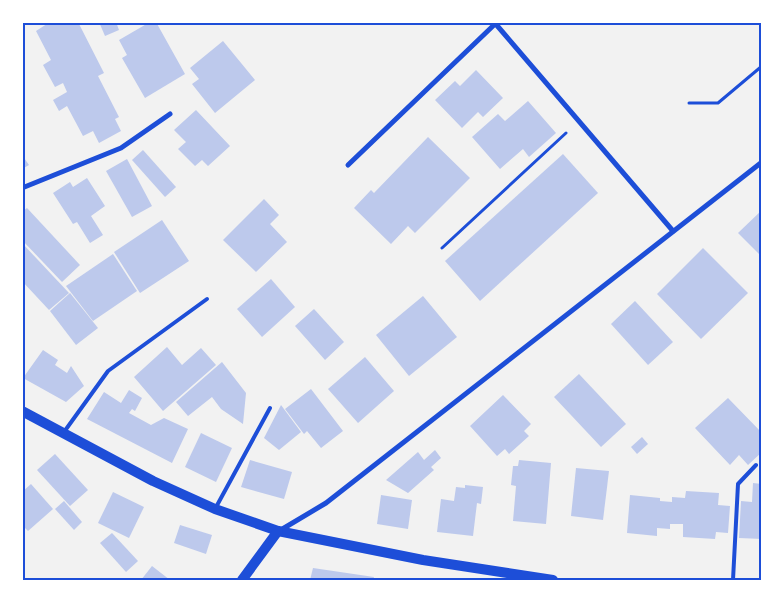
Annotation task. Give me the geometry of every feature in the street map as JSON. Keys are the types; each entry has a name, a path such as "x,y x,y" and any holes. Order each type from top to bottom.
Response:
{"main road":[{"path":"25,416 153,481 215,508 278,531 423,560 553,580"},
{"path":"242,580 278,531"}],"street":[{"path":"348,166 494,23 673,231"},
{"path":"22,188 121,148 170,114"},
{"path":"278,531 326,503 762,162"}],"lane":[{"path":"62,434 108,371 207,299"},
{"path":"215,508 270,408"},
{"path":"733,580 738,484 756,465"}],"path":[{"path":"689,103 718,103 762,66"},
{"path":"442,248 579,121"}],"building":[{"path":"50,22 78,22 104,73 98,76 119,117 115,119 121,131 99,143 93,131 83,136 67,106 59,111 53,100 67,92 63,83 55,87 43,65 51,60 36,31"},
{"path":"99,22 116,22 119,30 105,36"},
{"path":"150,22 156,22 185,74 145,98 122,58 127,55 119,40"},
{"path":"223,41 255,80 215,113 192,84 199,79 190,68"},
{"path":"476,70 503,98 483,117 478,112 462,128 435,100 455,81 460,86"},
{"path":"528,101 556,133 529,157 523,149 500,169 472,137 498,114 505,121"},
{"path":"196,110 230,146 208,166 202,160 195,166 178,149 186,142 174,130"},
{"path":"428,137 470,178 415,233 408,226 391,244 354,208 371,190 374,193"},
{"path":"143,150 176,187 165,197 132,160"},
{"path":"563,154 598,193 480,301 445,261"},
{"path":"22,155 29,165 22,169"},
{"path":"127,159 152,206 132,217 106,171"},
{"path":"87,178 105,206 91,216 103,235 90,243 77,222 73,224 53,193 70,182 73,187"},
{"path":"264,199 279,215 270,224 287,242 256,272 223,240"},
{"path":"27,208 80,265 62,282 22,240 22,212"},
{"path":"762,210 762,257 738,233"},
{"path":"162,220 189,261 140,293 114,252"},
{"path":"22,243 69,293 49,310 22,281"},
{"path":"703,248 748,293 701,339 657,294"},
{"path":"113,254 137,291 93,321 66,286"},
{"path":"271,279 295,307 262,337 237,309"},
{"path":"70,293 98,328 76,345 50,311"},
{"path":"423,296 457,337 409,376 376,335"},
{"path":"635,301 673,342 648,365 611,324"},
{"path":"314,309 344,342 325,360 295,326"},
{"path":"167,347 182,365 201,348 216,365 163,411 134,377"},
{"path":"43,350 58,360 55,365 67,373 71,366 84,386 66,402 23,378"},
{"path":"365,357 394,391 358,423 328,389"},
{"path":"222,362 246,393 243,424 221,409 212,397 188,416 176,402"},
{"path":"579,374 626,424 601,447 554,397"},
{"path":"311,389 343,431 321,448 307,431 304,434 285,409"},
{"path":"129,390 142,398 135,411 132,409 129,413 151,425 164,418 188,429 172,463 87,419 104,392 121,403"},
{"path":"503,395 531,424 524,431 529,436 509,454 505,449 497,456 470,426"},
{"path":"728,398 762,433 762,452 748,465 739,455 730,465 695,428"},
{"path":"281,405 301,432 279,450 264,438"},
{"path":"201,433 232,448 216,482 185,467"},
{"path":"642,437 648,444 637,454 631,447"},
{"path":"435,450 441,458 431,467 434,470 408,493 386,480 418,452 424,460"},
{"path":"55,454 88,490 70,506 37,470"},
{"path":"250,460 292,472 284,499 241,487"},
{"path":"519,460 551,463 546,524 513,521 516,486 511,485 513,466 518,466"},
{"path":"576,468 609,471 603,520 571,516"},
{"path":"753,483 762,484 762,539 739,538 741,501 752,502"},
{"path":"31,484 53,509 28,531 22,525 22,492"},
{"path":"465,485 483,487 481,504 477,503 473,536 437,532 441,499 454,501 456,487 465,488"},
{"path":"686,491 719,493 718,505 730,506 728,533 716,532 715,539 683,537 683,524 670,524 670,529 657,528 657,536 627,533 630,495 660,498 660,501 672,502 672,497 685,498"},
{"path":"113,492 144,507 129,538 98,523"},
{"path":"381,495 412,500 408,529 377,524"},
{"path":"64,501 82,522 74,530 55,509"},
{"path":"180,525 212,535 206,554 174,543"},
{"path":"112,533 138,561 126,572 100,543"},
{"path":"152,566 170,580 141,580"},
{"path":"313,568 374,577 373,580 310,580"}]}
